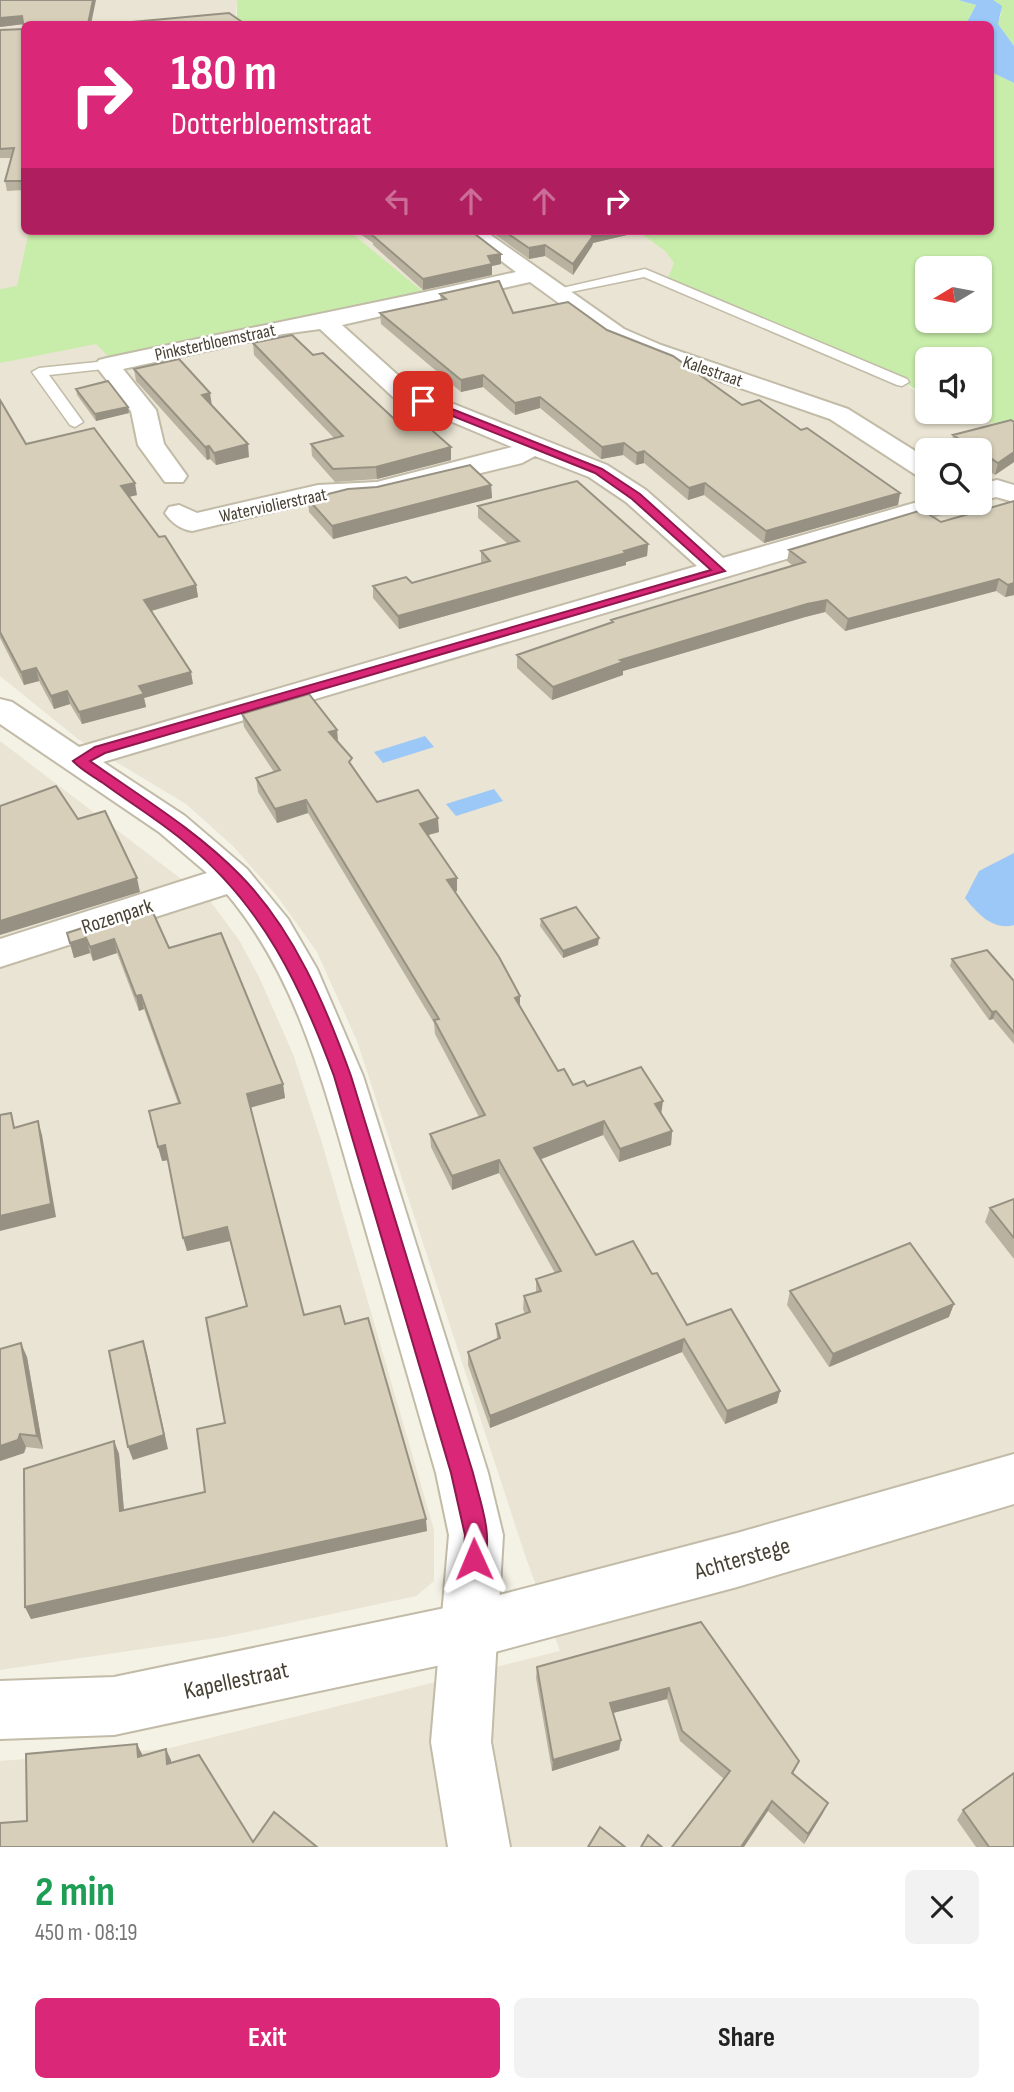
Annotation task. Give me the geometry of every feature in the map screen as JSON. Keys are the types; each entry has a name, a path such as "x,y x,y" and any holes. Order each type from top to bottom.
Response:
{"street":[{"name":"Kalestraat","path":"478,235 616,334 653,351 839,414 915,463"},
{"name":"Pinksterbloemstraat","path":"107,365 283,327 325,322 533,275"},
{"path":"325,322 402,392 598,471 627,490 719,571"},
{"path":"107,365 143,410 151,445 174,476"},
{"name":"Waterviolierstraat","path":"179,513 191,523 318,494 377,490 513,457 533,446"},
{"path":"992,489 997,488 1014,494"},
{"path":"80,761 100,750 915,512"},
{"path":"0,709 191,839 234,878 261,910 291,957 319,1012 342,1076 468,1498 476,1535 461,1742 479,1847"},
{"name":"Rozenpark","path":"0,953 234,878"},
{"name":"Achterstege","path":"469,1632 737,1560 1014,1479"},
{"name":"Kapellestraat","path":"0,1710 114,1706 469,1632"}],"lane":[{"path":"556,291 645,273 902,382"},
{"path":"75,422 39,372 107,365"}],"shaded area":[{"path":"0,0 237,0 236,15 241,21 21,21 21,235 643,235 665,251 674,263 669,279 912,381 907,384 915,390 915,424 992,423 1014,432 1014,1847 0,1847 0,1761 166,1749 560,1651 525,1555 357,1041 317,952 277,896 233,846 186,804 78,739 0,676"},
{"path":"0,741 210,901 239,940 259,977 293,1054 322,1143 434,1530 434,1581 416,1596 223,1637 0,1670"}],"green space":[{"path":"237,0 958,0 976,5 968,21 240,21 237,18"},
{"path":"993,0 1014,0 1014,46 997,24 1001,14"},
{"path":"994,73 1014,83 1014,432 992,423 992,347 915,347 915,389 907,384 911,380 668,278 674,263 665,251 643,235 994,235"},
{"path":"28,235 354,235 422,291 109,357 96,344 0,363 0,289 17,286"}],"water":[{"path":"958,0 993,0 1002,6 998,24 1014,46 1014,83 994,73 994,21 968,21 976,5"},
{"path":"425,736 434,747 383,763 374,752"},
{"path":"494,789 503,801 456,816 446,804"},
{"path":"1014,853 1014,925 999,925 980,915 965,898 979,871"}],"building":[{"path":"0,0 93,0 89,21 23,21 22,16 0,18"},
{"path":"229,13 241,21 143,21"},
{"path":"21,29 21,181 5,181 14,148 0,149 0,30"},
{"path":"372,235 476,235 501,254 488,256 492,264 423,279"},
{"path":"510,235 593,236 573,264 545,245 529,248"},
{"path":"499,281 513,313 568,302 607,330 673,356 742,405 759,400 801,430 807,428 900,493 766,531 705,483 689,488 644,451 637,453 624,443 602,447 540,397 515,403 483,375 461,380 380,313 446,299 440,294"},
{"path":"292,335 313,355 323,353 404,428 426,425 451,447 376,467 333,469 311,444 343,436 253,343"},
{"path":"179,359 210,393 202,395 248,444 214,453 209,446 205,447 134,369"},
{"path":"108,381 128,407 95,414 76,389"},
{"path":"0,400 26,444 94,428 135,483 121,486 159,537 165,536 196,585 144,600 191,672 139,686 144,694 79,712 67,691 51,696 36,668 21,672 0,632"},
{"path":"1011,420 1014,422 1014,452 998,463 992,459 992,438 958,438 953,435"},
{"path":"470,465 491,485 332,526 308,499 348,489 377,487"},
{"path":"577,481 648,544 624,551 626,553 398,616 373,586 406,577 412,583 490,561 481,551 519,541 478,506"},
{"path":"1014,501 1014,583 1008,585 999,579 848,619 827,600 807,604 620,660 623,662 553,687 517,655 613,622 611,620 805,562 789,550 915,512 915,515 930,515 941,522 965,515 992,515 992,507"},
{"path":"309,694 337,730 329,732 352,758 349,762 377,802 418,790 438,818 420,824 457,878 447,880 499,957 520,996 515,998 558,1071 564,1069 573,1085 584,1081 587,1086 641,1067 663,1101 655,1104 672,1131 620,1149 604,1121 534,1148 596,1255 633,1241 652,1274 657,1273 687,1325 731,1309 780,1391 727,1411 684,1339 490,1416 468,1352 500,1338 496,1324 530,1312 524,1296 541,1291 536,1279 561,1271 499,1160 452,1176 430,1134 485,1115 434,1020 439,1019 306,800 275,809 256,778 280,770 242,714"},
{"path":"56,786 78,819 105,811 137,878 0,921 0,806"},
{"path":"150,906 169,948 221,933 283,1084 247,1094 304,1315 340,1306 345,1324 368,1318 426,1519 25,1607 24,1469 114,1441 120,1511 205,1492 197,1429 225,1423 206,1318 247,1306 227,1227 183,1238 165,1145 158,1147 149,1111 180,1103 141,995 136,996 114,939 90,947 86,938 70,943 67,933"},
{"path":"576,907 599,938 563,951 541,919"},
{"path":"987,950 1014,981 1014,1033 996,1011 992,1012 952,959"},
{"path":"11,1113 14,1128 38,1121 51,1204 0,1216 0,1115"},
{"path":"1014,1199 1014,1238 990,1208"},
{"path":"910,1243 954,1304 833,1354 790,1291"},
{"path":"143,1341 164,1435 128,1447 109,1351"},
{"path":"21,1343 37,1436 20,1434 18,1440 0,1446 0,1349"},
{"path":"701,1622 799,1761 792,1773 828,1803 808,1834 772,1801 741,1847 672,1847 730,1771 682,1731 669,1688 610,1703 621,1740 553,1760 537,1667"},
{"path":"137,1744 138,1757 166,1749 167,1764 199,1755 253,1842 274,1812 317,1847 0,1847 0,1823 27,1821 26,1754"},
{"path":"1014,1773 1014,1847 989,1847 963,1810"},
{"path":"600,1827 625,1847 588,1847"},
{"path":"648,1835 662,1847 641,1847"}],"route":[{"path":"423,401 598,471 636,496 719,571 100,750 80,761 191,839 234,878 261,910 291,957 319,1012 342,1076 462,1473 476,1535 474,1559"}]}
